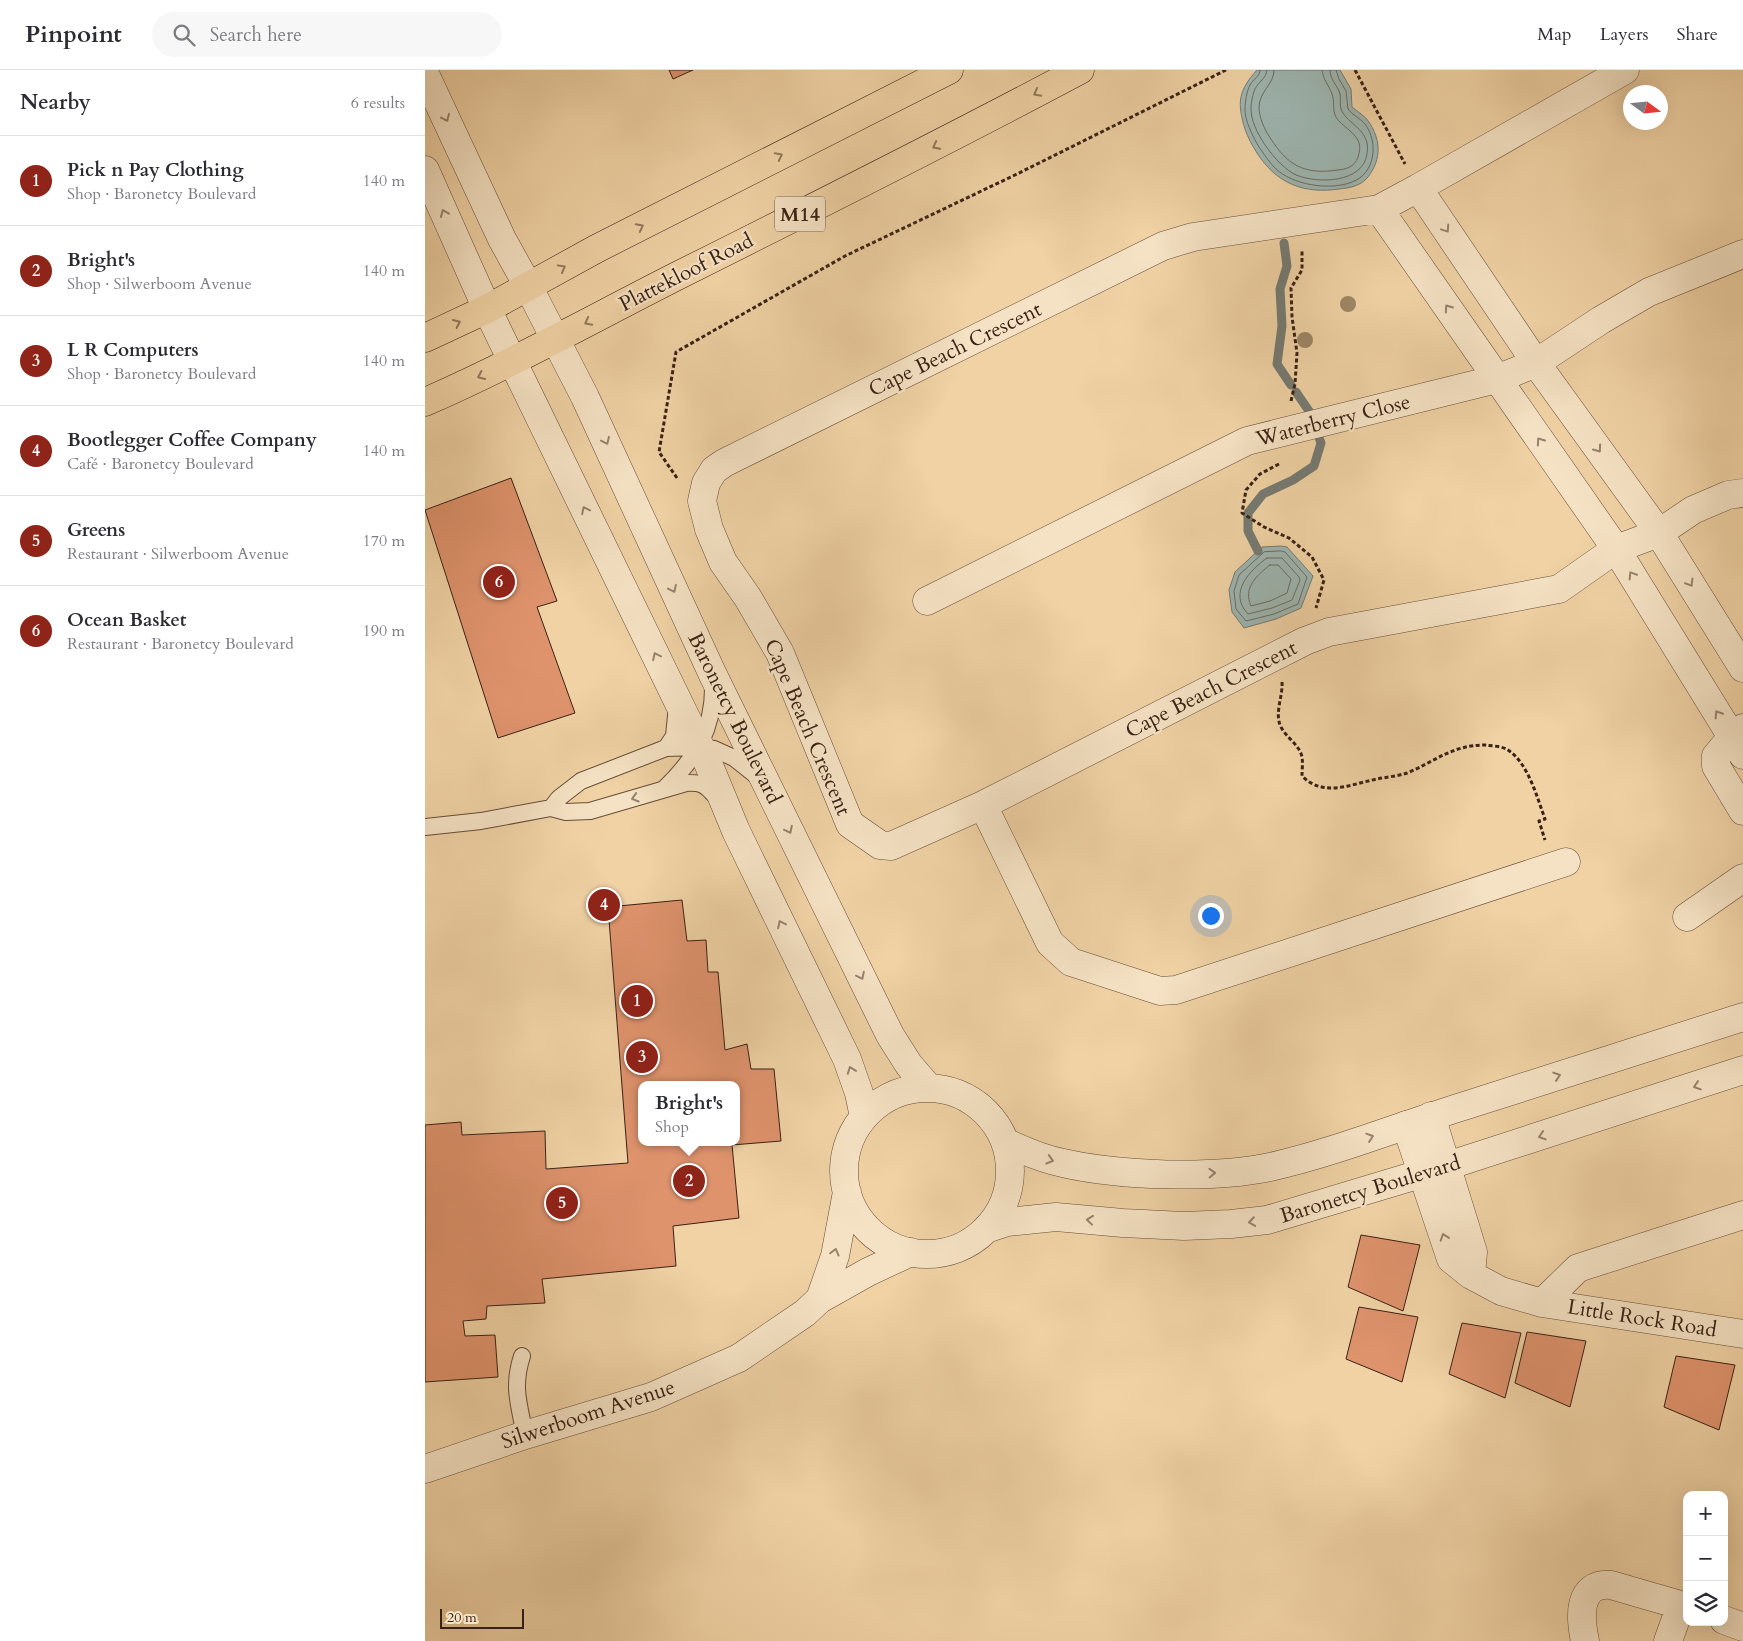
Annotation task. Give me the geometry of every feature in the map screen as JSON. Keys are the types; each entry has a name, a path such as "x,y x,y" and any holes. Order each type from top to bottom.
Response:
{"main road":[{"path":"425,338 487,309 614,240 949,70"},
{"name":"Plattekloof Road","path":"425,402 556,340 629,300 979,124 1080,70"}],"street":[{"path":"1398,199 1625,70"},
{"name":"Baronetcy Boulevard","path":"425,74 502,239 585,397 713,675 890,1035 909,1064 929,1088"},
{"name":"Baronetcy Boulevard","path":"425,170 487,309 708,764 725,806 847,1059 859,1093 864,1117"},
{"name":"Cape Beach Crescent","path":"1398,199 1193,237 1163,246 724,463 714,470 706,483 702,501 709,529 723,562 780,653 850,824 880,845 891,846 983,805 1305,641 1329,632 1559,589 1637,541 1693,510 1728,495 1743,493"},
{"path":"1398,199 1536,363 1637,541 1739,740 1716,756 1716,766 1743,811"},
{"path":"1398,199 1497,379 1637,541 1743,668"},
{"name":"Waterberry Close","path":"927,601 1247,441 1497,379 1536,363 1601,320 1649,292 1743,254"},
{"path":"983,805 1050,943 1071,962 1160,991 1175,990 1566,862"},
{"path":"1687,917 1743,878"},
{"path":"1005,1142 1039,1156 1085,1167 1173,1174 1227,1172 1269,1167 1332,1150 1419,1120 1743,1017"},
{"name":"Baronetcy Boulevard","path":"986,1229 1007,1222 1056,1217 1184,1226 1252,1222 1284,1216 1435,1170 1743,1070"},
{"path":"929,1088 956,1093 979,1106 997,1126 1005,1142 1010,1165 1008,1189 1000,1210 986,1229 967,1244 951,1250 927,1254 911,1252 889,1245 870,1231 856,1214 847,1192 844,1170 847,1149 852,1135 864,1117 878,1104 893,1095 911,1089 929,1088"},
{"name":"Little Rock Road","path":"1419,1120 1435,1170 1473,1252 1471,1274 1501,1291 1542,1303 1743,1334"},
{"name":"Silwerboom Avenue","path":"820,1298 835,1256 847,1192"},
{"name":"Little Rock Road","path":"1542,1303 1578,1268 1743,1215"},
{"name":"Silwerboom Avenue","path":"425,1469 525,1435 651,1397 739,1358 805,1314 820,1298 868,1272 911,1252"},
{"path":"1585,1641 1581,1625 1583,1600 1593,1587 1600,1584 1611,1585 1683,1606"},
{"path":"1668,1641 1683,1608"},
{"path":"1728,1621 1743,1627"}],"lane":[{"path":"663,790 681,773 699,747 710,721 713,700 713,675"},
{"path":"665,748 674,736 677,720 677,700"},
{"path":"551,808 559,798 581,781 665,748 699,747 714,750 734,758 768,787"},
{"path":"425,827 481,821 551,808 566,812 590,811 686,783 699,783 708,788 725,806"},
{"path":"522,1356 515,1386 525,1435"}],"path":[{"path":"706,483 684,488 659,452 676,352 845,256 1015,175 1226,70"},
{"path":"1355,70 1398,199"}],"water":[{"path":"1257,70 1340,70 1351,89 1352,107 1367,120 1376,138 1378,154 1369,176 1361,183 1346,188 1314,190 1292,185 1273,172 1257,153 1247,135 1241,112 1240,104 1243,91"},
{"path":"1262,547 1287,547 1313,576 1301,608 1276,619 1244,628 1232,612 1229,590 1235,572"}],"building":[{"path":"669,70 693,70 673,79"},
{"path":"511,478 557,601 537,607 575,713 498,738 425,510"},
{"path":"682,900 687,941 706,940 708,972 718,972 725,1050 747,1044 751,1069 774,1069 781,1141 740,1144 740,1081 638,1081 638,1146 732,1146 739,1218 673,1226 676,1266 542,1279 545,1303 487,1306 486,1319 463,1321 465,1336 495,1335 498,1377 425,1382 425,1125 461,1122 462,1135 545,1131 546,1169 628,1163 608,907"},
{"path":"1361,1235 1420,1245 1403,1311 1348,1287"},
{"path":"1359,1307 1418,1317 1402,1382 1346,1359"},
{"path":"1462,1323 1521,1333 1505,1398 1449,1374"},
{"path":"1527,1332 1586,1341 1570,1407 1515,1383"},
{"path":"1676,1356 1735,1365 1719,1430 1664,1407"}],"waterway":[{"path":"1284,243 1287,266 1280,289 1282,326 1277,364 1291,385"},
{"path":"1258,551 1248,531 1248,513 1263,494 1293,480 1314,466 1321,443 1309,411 1296,392"}],"place":[{"name":"Ocean Basket","path":"499,582"},
{"name":"Bootlegger Coffee Company","path":"604,905"},
{"name":"Pick n Pay Clothing","path":"637,1001"},
{"name":"L R Computers","path":"642,1057"},
{"name":"Bright's","path":"689,1181"},
{"name":"Greens","path":"562,1203"}]}
